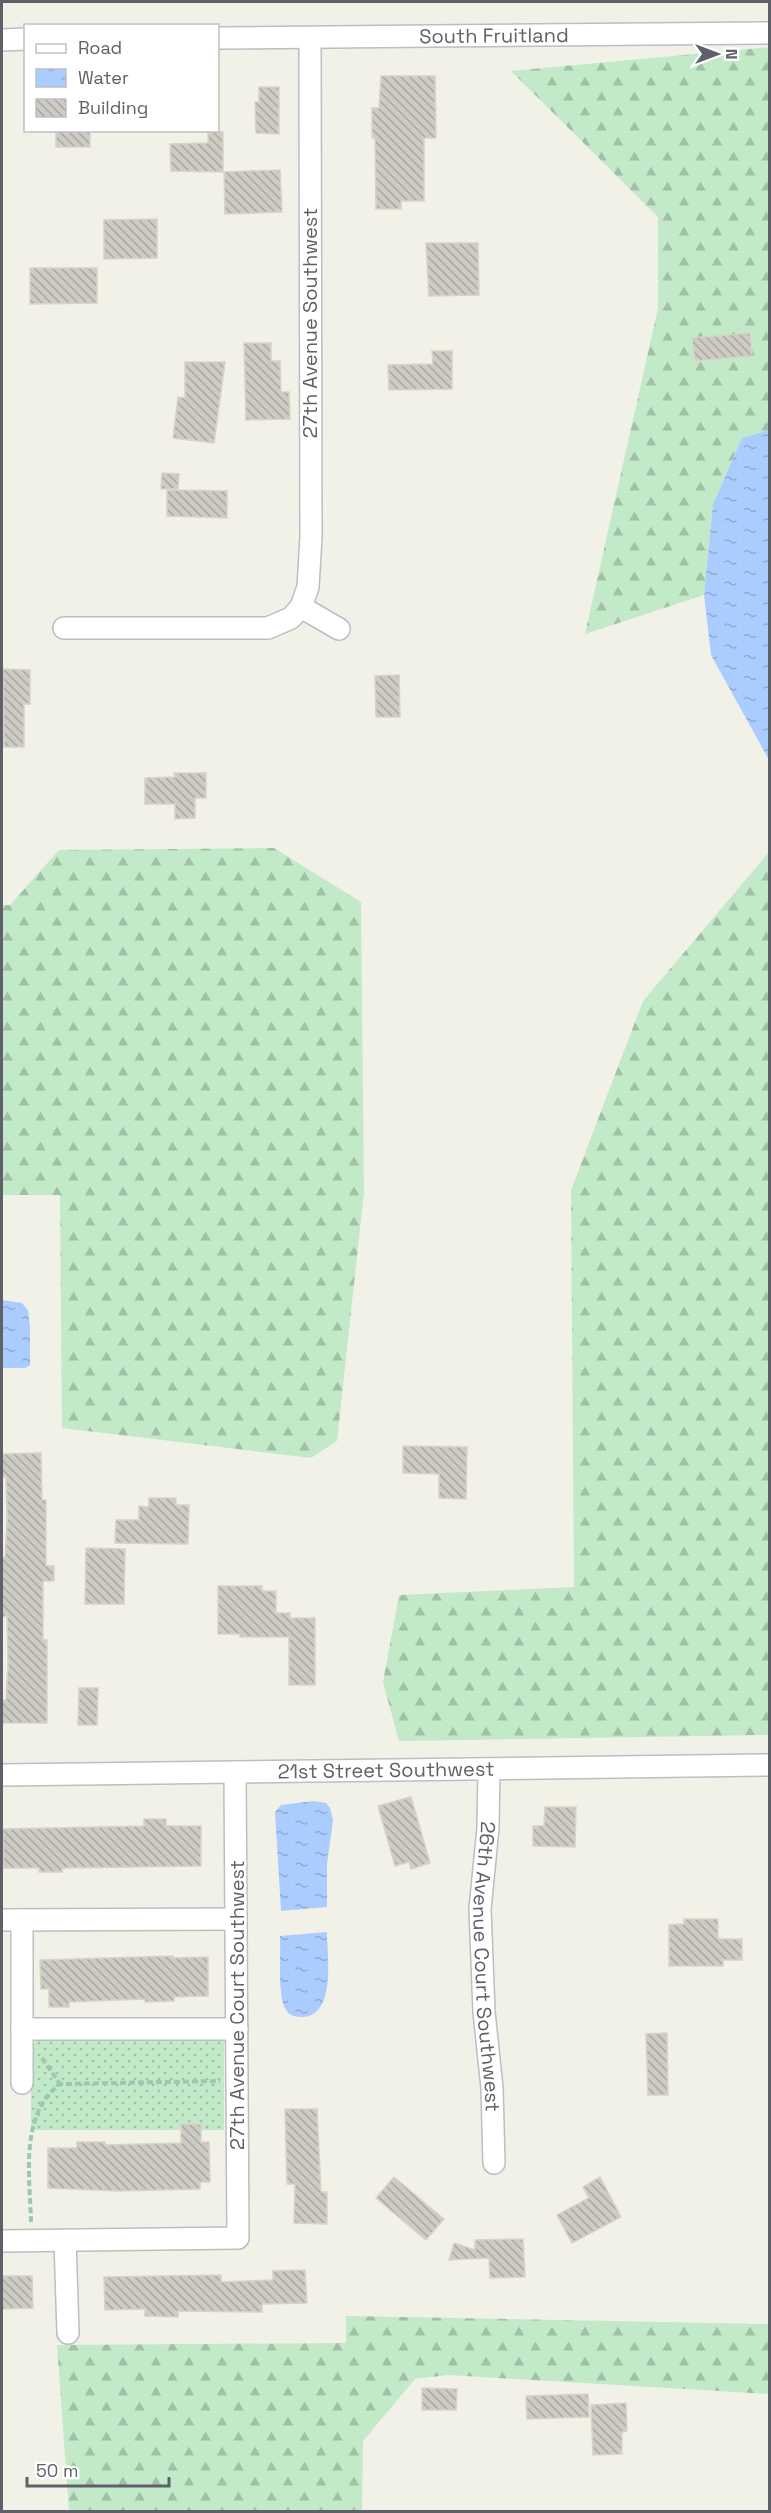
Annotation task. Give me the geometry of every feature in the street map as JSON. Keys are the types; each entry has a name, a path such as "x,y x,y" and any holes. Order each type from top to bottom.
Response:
{"street":[{"name":"South Fruitland","path":"219,38 770,33"},
{"name":"27th Avenue Southwest","path":"301,607 308,586 311,537 310,38"},
{"path":"2,40 24,39"},
{"path":"64,628 268,628 291,618 301,607 339,629"},
{"name":"21st Street Southwest","path":"2,1775 770,1765"},
{"name":"26th Avenue Court Southwest","path":"489,1769 488,1828 480,1909 494,2163"},
{"name":"27th Avenue Court Southwest","path":"64,2240 238,2238 235,1772"},
{"path":"22,2083 22,2029 12,1920 236,1919"},
{"path":"22,2029 237,2030"},
{"path":"2,2241 64,2240 68,2333"}],"path":[{"path":"31,2224 30,2144 40,2107 60,2084 227,2081"}],"green space":[{"path":"769,47 769,430 742,438 713,504 704,595 585,634 658,308 658,217 511,71"},
{"path":"274,848 361,902 364,1192 337,1441 311,1458 62,1428 60,1195 2,1195 2,905 10,905 59,850"},
{"path":"769,852 769,1735 399,1741 383,1682 399,1595 574,1587 571,1190 643,1001"},
{"path":"48,2036 224,2036 224,2130 31,2130 31,2047 36,2041"},
{"path":"346,2316 769,2324 769,2394 448,2375 415,2379 363,2441 362,2511 69,2511 57,2345 346,2343"}],"water":[{"path":"770,430 769,760 711,655 704,595 713,504 742,438"},
{"path":"2,1300 22,1303 28,1310 30,1365 25,1368 2,1368"},
{"path":"314,1801 326,1803 333,1820 327,1864 327,1907 281,1911 275,1812 281,1805"},
{"path":"327,1932 328,1983 321,2007 313,2014 302,2017 291,2015 286,2010 281,1995 280,1936"}],"building":[{"path":"381,76 435,76 436,138 424,138 424,201 401,201 401,209 376,209 375,138 372,138 372,108 379,108"},
{"path":"259,87 279,87 279,134 256,133 255,102 259,102"},
{"path":"56,132 90,132 90,147 56,147"},
{"path":"208,132 223,132 223,172 171,171 170,144 208,143"},
{"path":"280,170 282,212 225,214 224,172"},
{"path":"157,219 157,258 104,259 104,220"},
{"path":"426,243 478,243 479,295 429,296"},
{"path":"30,268 97,268 97,303 30,304"},
{"path":"750,333 752,356 695,361 692,338"},
{"path":"244,343 271,343 271,361 280,361 281,392 289,392 290,419 246,420"},
{"path":"432,351 452,351 452,389 389,390 388,365 433,364"},
{"path":"185,362 225,362 214,443 173,438 178,397 185,398"},
{"path":"162,473 179,474 178,489 161,489"},
{"path":"167,490 227,491 227,518 167,516"},
{"path":"3,669 30,670 30,704 24,704 24,747 4,747"},
{"path":"399,675 400,717 376,717 375,676"},
{"path":"174,773 206,773 206,798 195,798 195,818 175,819 175,804 145,804 145,778 175,777"},
{"path":"403,1446 467,1447 466,1499 439,1498 439,1474 403,1473"},
{"path":"41,1453 42,1500 46,1500 46,1566 54,1566 54,1581 43,1581 43,1640 47,1640 47,1723 2,1723 2,1700 6,1700 8,1663 7,1616 2,1617 2,1557 5,1557 7,1520 6,1477 2,1477 2,1454"},
{"path":"149,1498 176,1498 176,1505 189,1505 188,1544 115,1543 116,1520 139,1520 139,1506 149,1507"},
{"path":"86,1548 125,1549 124,1604 85,1604"},
{"path":"218,1586 262,1586 262,1591 276,1591 276,1613 290,1613 290,1618 315,1618 315,1685 289,1685 289,1637 240,1637 240,1634 218,1634"},
{"path":"79,1688 98,1688 97,1725 78,1725"},
{"path":"411,1797 430,1863 411,1869 409,1862 395,1866 378,1806"},
{"path":"545,1807 576,1807 575,1847 533,1846 533,1826 544,1826"},
{"path":"144,1819 166,1819 166,1826 201,1826 201,1866 62,1868 62,1872 39,1872 39,1868 4,1868 3,1829 144,1826"},
{"path":"684,1919 718,1919 718,1939 742,1939 742,1960 723,1960 723,1966 669,1966 669,1925 684,1924"},
{"path":"173,1956 173,1958 208,1957 208,1996 174,1997 174,2001 145,2002 145,1999 69,2002 69,2007 49,2007 49,1989 41,1989 40,1960"},
{"path":"667,2033 668,2095 648,2095 646,2034"},
{"path":"285,2109 317,2109 321,2192 327,2192 327,2224 294,2223 295,2184 287,2184"},
{"path":"181,2124 201,2124 201,2142 209,2142 210,2182 200,2182 200,2189 118,2191 48,2188 48,2148 77,2148 77,2142 105,2142 105,2145 181,2143"},
{"path":"394,2177 444,2219 426,2240 376,2198"},
{"path":"600,2177 621,2217 572,2243 557,2215 589,2198 583,2187"},
{"path":"523,2239 525,2277 490,2278 489,2258 449,2260 454,2243 475,2250 475,2240"},
{"path":"305,2270 307,2303 262,2304 262,2312 178,2311 178,2317 145,2316 145,2309 105,2310 104,2277 221,2275 221,2282 273,2280 273,2271"},
{"path":"2,2276 32,2276 33,2308 2,2309"},
{"path":"422,2388 457,2389 456,2410 422,2410"},
{"path":"588,2394 589,2417 527,2419 526,2396"},
{"path":"626,2403 627,2431 622,2432 622,2454 593,2455 591,2405"}]}
